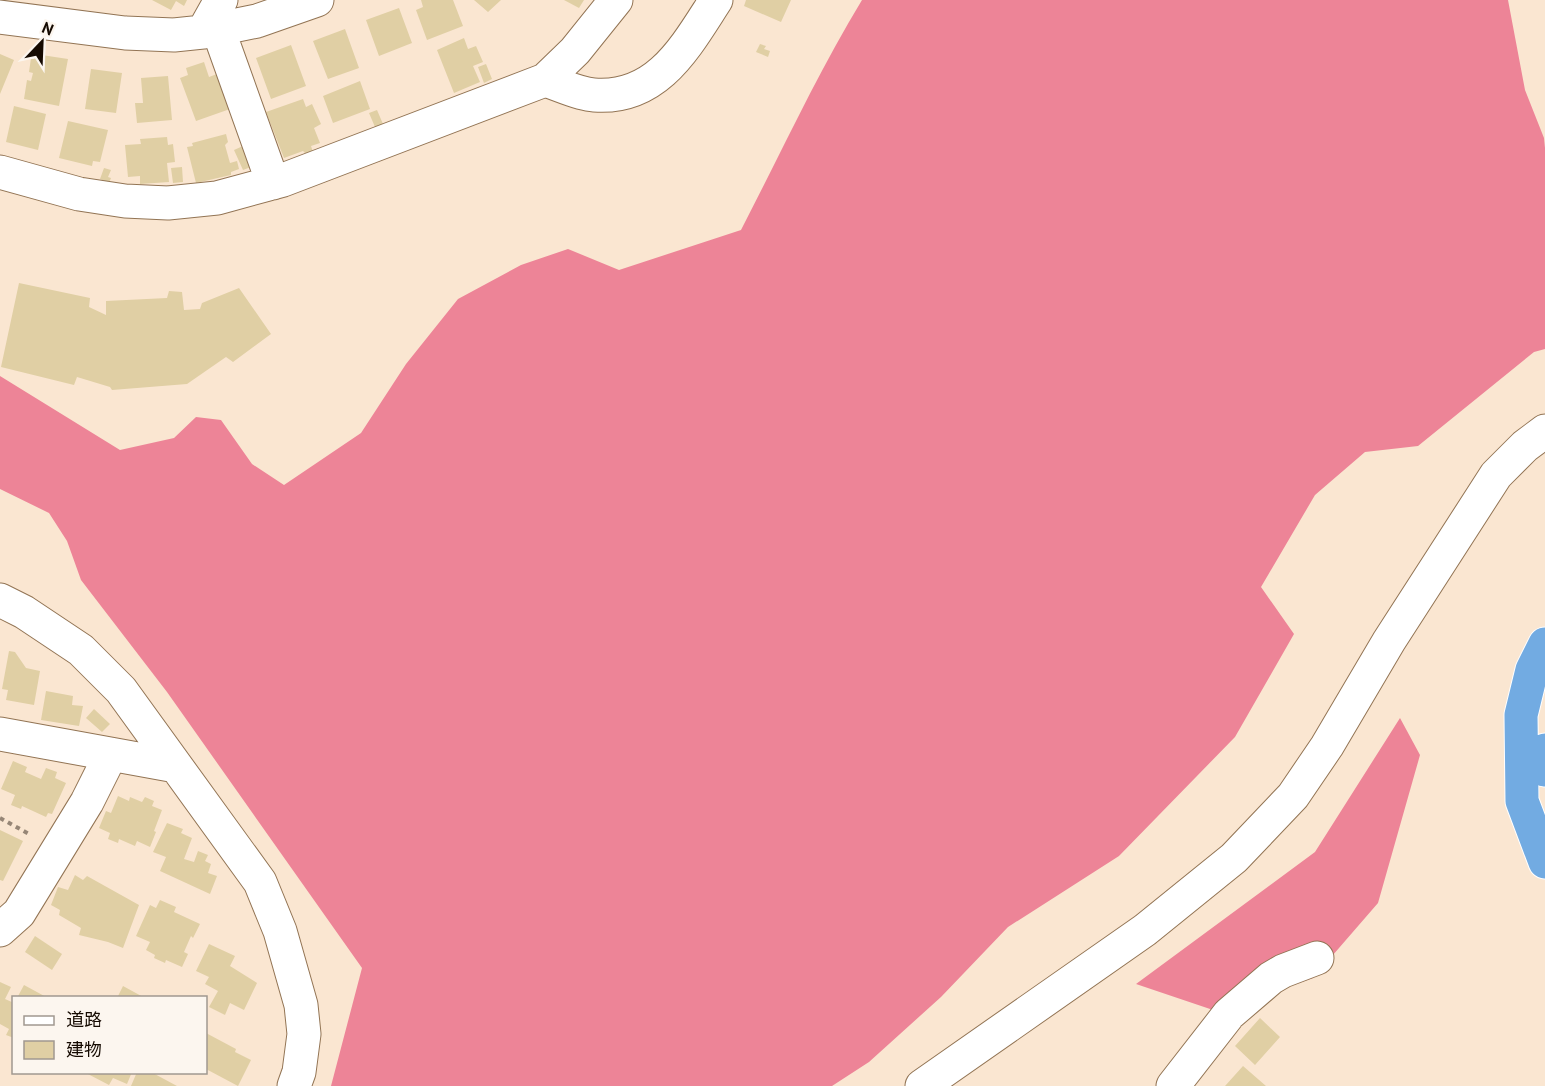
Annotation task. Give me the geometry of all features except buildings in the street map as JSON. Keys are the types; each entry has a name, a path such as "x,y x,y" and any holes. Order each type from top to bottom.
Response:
{"highway":[{"path":"1545,644 1533,670 1521,715 1522,801 1545,862"},
{"path":"1545,750 1545,770"}],"street":[{"path":"11,12 125,33 174,35 214,20 257,21 317,0"},
{"path":"0,172 79,194 125,201 168,203 217,198 273,183 545,80 575,51 616,0"},
{"path":"545,80 594,95 639,88 656,78 682,52 716,0"},
{"path":"214,20 273,183"},
{"path":"922,1086 1144,930 1242,850 1293,796 1327,746 1395,631 1496,475 1525,446 1545,431"},
{"path":"0,600 24,612 81,650 121,690 260,882 280,931 301,1005 304,1034 299,1072 294,1086"},
{"path":"0,734 176,766"},
{"path":"0,930 19,914 87,802 109,754"},
{"path":"1173,1086 1229,1014 1271,978 1317,958"}],"shaded area":[{"path":"862,0 1508,0 1525,90 1544,138 1545,349 1534,352 1418,446 1365,452 1315,495 1261,587 1294,634 1235,737 1119,856 1008,927 941,997 869,1062 832,1086 331,1086 362,968 167,692 81,580 67,541 49,513 0,489 0,376 120,450 174,438 196,417 221,420 252,464 284,485 361,433 406,364 458,299 521,265 568,249 619,270 741,230 814,85"},
{"path":"1400,718 1420,755 1378,903 1313,978 1216,1011 1136,984 1315,852"}]}
